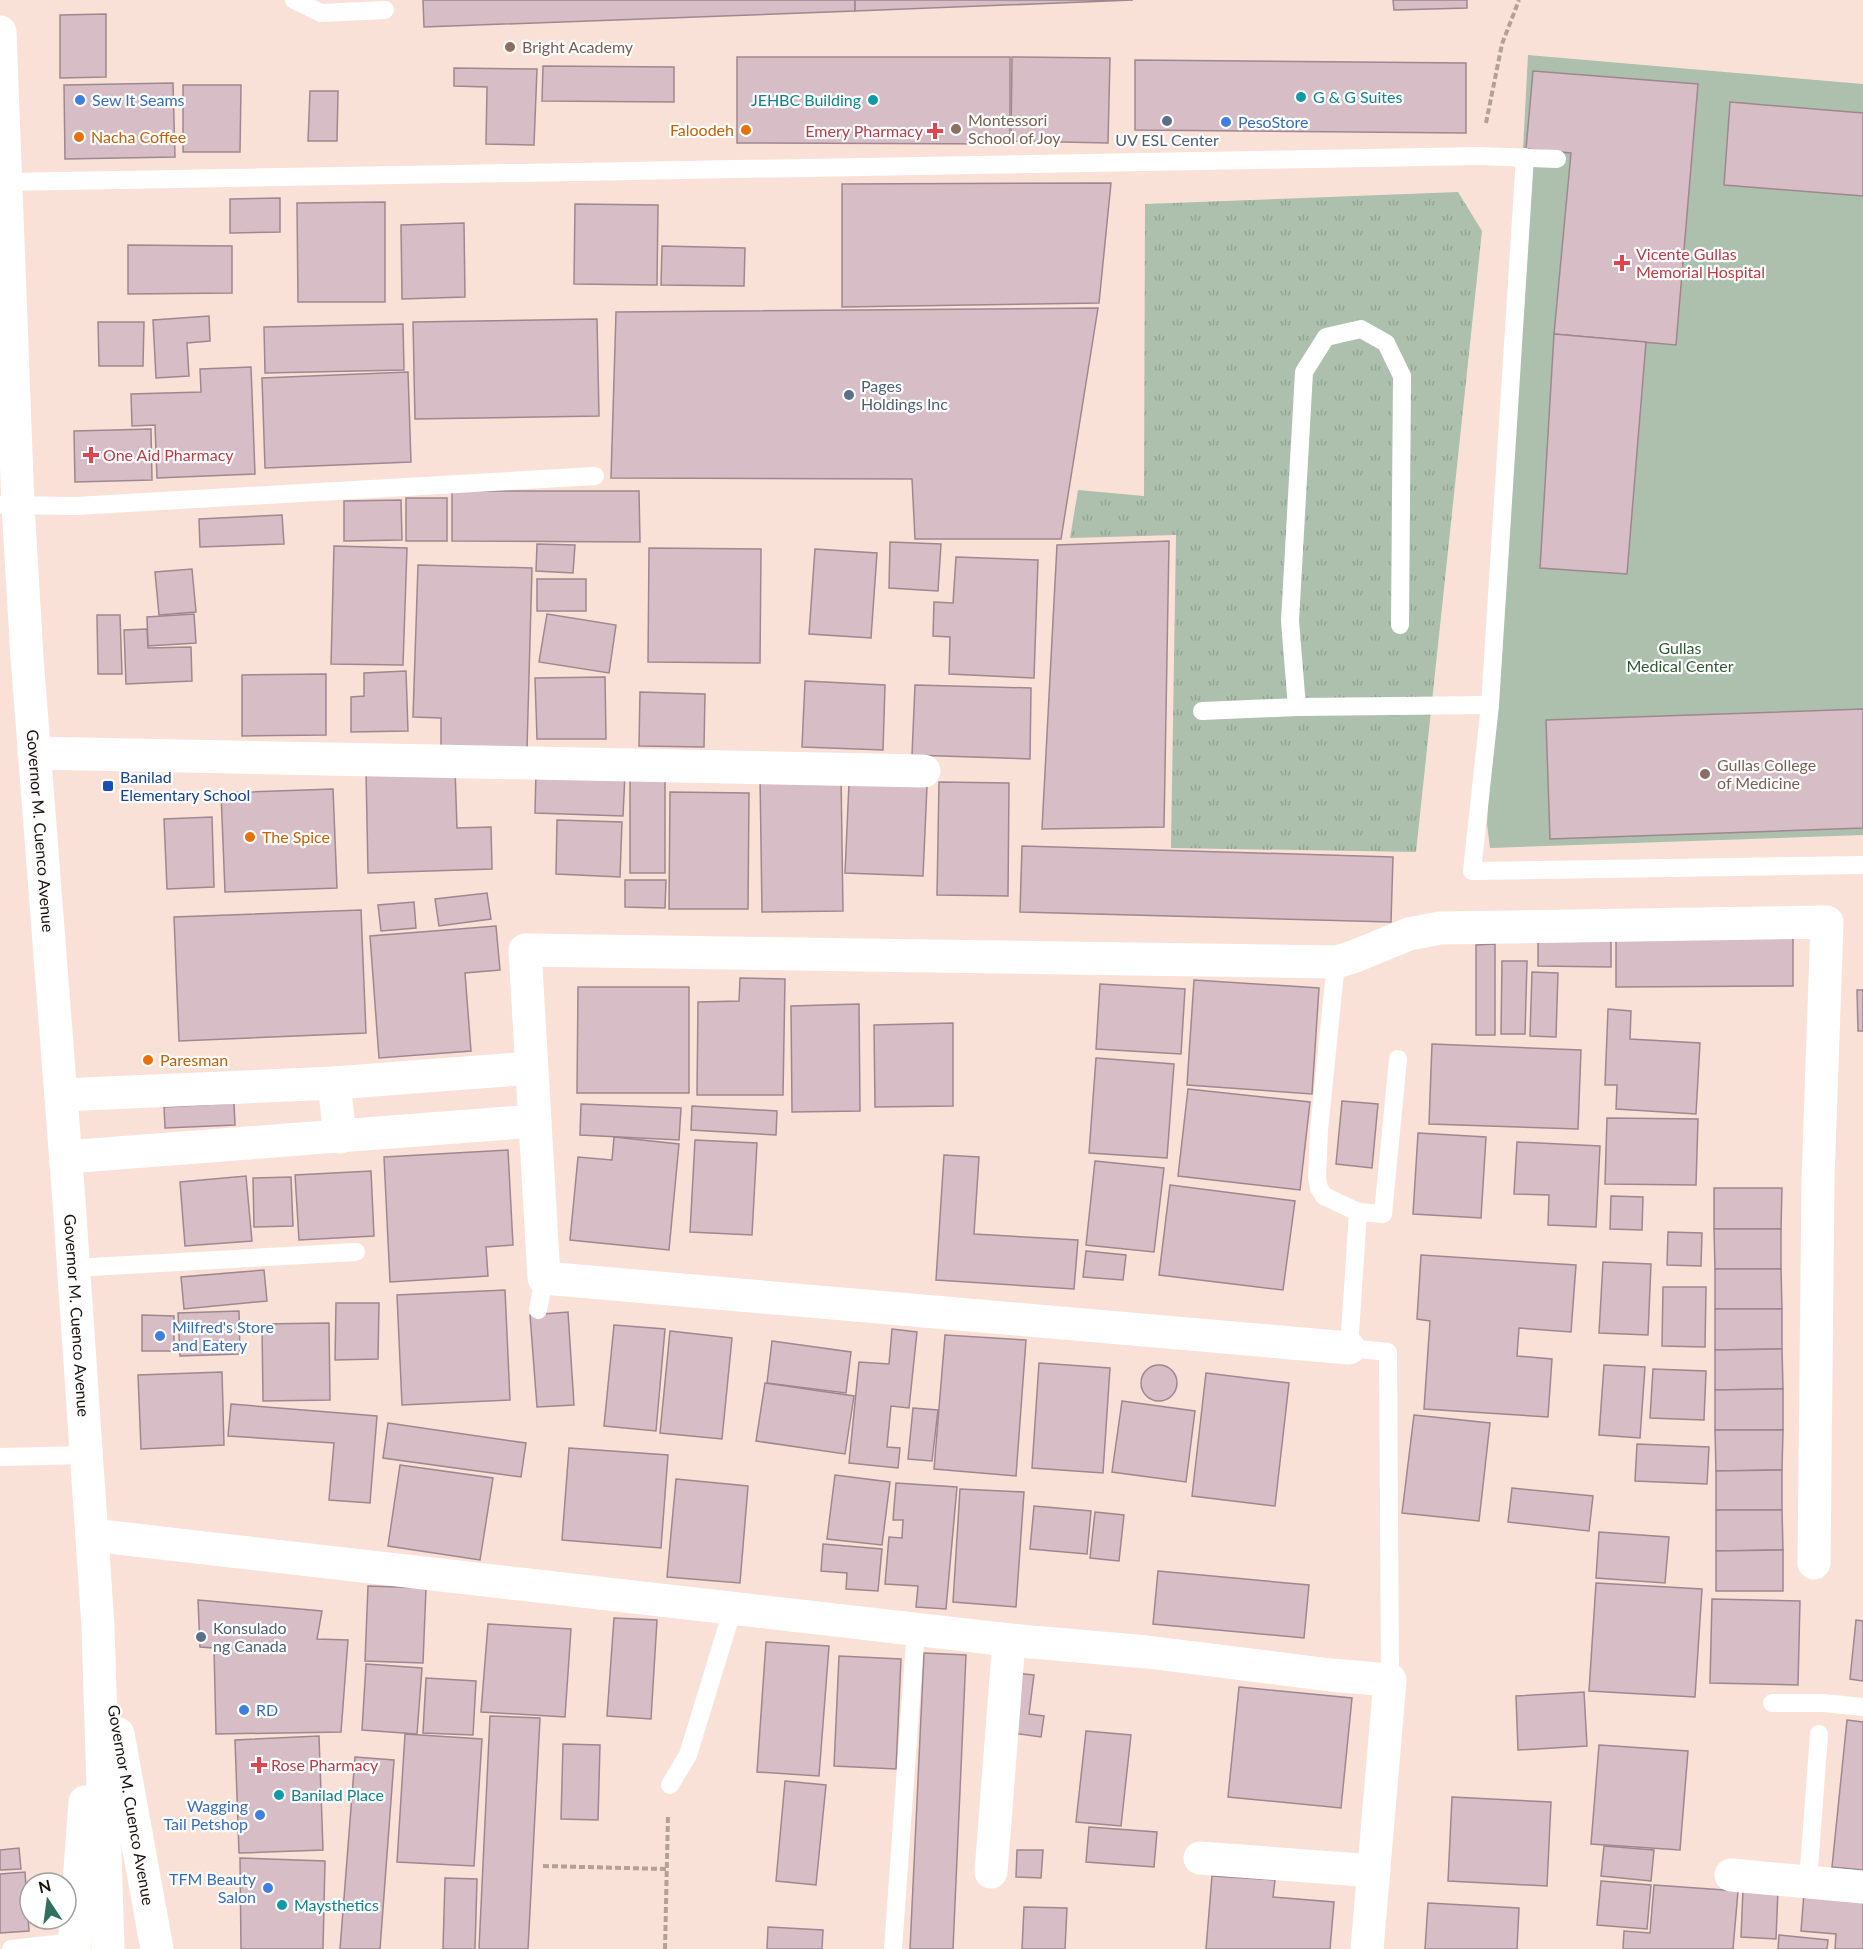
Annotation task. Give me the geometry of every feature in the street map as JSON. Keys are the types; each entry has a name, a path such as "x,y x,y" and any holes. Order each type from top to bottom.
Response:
{"street":[{"name":"Governor M. Cuenco Avenue","path":"0,32 6,183 9,505 34,753 87,1455 98,1626 108,1949"},
{"path":"34,753 924,771"},
{"path":"1349,1348 544,1278 525,950 1336,962 1409,934 1440,928 1827,922 1818,1180 1814,1563"},
{"path":"61,1095 334,1083 531,1068"},
{"path":"334,1083 340,1137"},
{"path":"66,1157 535,1121"},
{"path":"92,1535 1009,1640 1147,1652 1330,1675 1390,1680 1367,1949"},
{"name":"Governor M. Cuenco Avenue","path":"74,1946 98,1626"},
{"name":"Governor M. Cuenco Avenue","path":"98,1626 157,1949"},
{"path":"991,1872 1009,1640"},
{"path":"1200,1858 1374,1871"},
{"path":"1731,1875 1863,1887"}],"lane":[{"path":"294,0 321,12 385,10"},
{"path":"6,183 1479,156 1557,159"},
{"path":"1526,157 1490,705 1472,870 1863,865"},
{"path":"1297,707 1290,621 1304,372 1326,337 1361,329 1386,343 1402,376 1400,625"},
{"path":"9,505 76,506 595,476"},
{"path":"1202,711 1297,707 1490,705"},
{"path":"1336,962 1318,1130 1317,1177 1319,1188 1324,1196 1358,1212 1383,1214 1398,1059"},
{"path":"1358,1212 1349,1348 1388,1352 1390,1680"},
{"path":"73,1268 356,1252"},
{"path":"538,1310 544,1278"},
{"path":"0,1457 87,1455"},
{"path":"670,1785 688,1755 733,1608"},
{"path":"893,1949 916,1628"},
{"path":"1772,1703 1824,1703 1863,1707"},
{"path":"1808,1882 1819,1734"},
{"path":"10,1949 74,1946"}],"path":[{"path":"1479,156 1502,44 1519,0"},
{"path":"664,1949 670,1785"},
{"path":"543,1866 666,1869"}],"green space":[{"name":"Gullas Medical Center","path":"1528,55 1863,84 1863,835 1490,848 1487,824"},
{"path":"1458,192 1482,231 1416,852 1171,848 1176,535 1070,538 1078,490 1144,496 1145,204"}],"building":[{"path":"423,0 855,0 855,11 424,27"},
{"path":"855,0 1133,0 855,11"},
{"path":"1393,0 1467,0 1467,8 1394,10"},
{"path":"106,14 106,77 60,78 60,15"},
{"name":"JEHBC Building","path":"737,57 1010,57 1010,144 737,143"},
{"path":"1012,57 1110,58 1108,143 1011,141"},
{"name":"G & G Suites","path":"1135,60 1466,63 1466,133 1135,130"},
{"path":"543,66 674,67 674,102 542,101"},
{"path":"454,68 537,69 534,145 486,144 487,87 454,86"},
{"name":"Vicente Gullas Memorial Hospital","path":"1533,71 1698,84 1676,345 1554,334 1571,153 1526,149"},
{"path":"173,83 175,157 65,159 64,85"},
{"path":"183,85 241,85 240,152 183,152"},
{"path":"310,91 338,91 337,141 308,141"},
{"path":"1730,102 1863,113 1863,196 1724,185"},
{"path":"1111,183 1099,303 842,307 842,184"},
{"path":"280,198 280,232 230,233 230,199"},
{"path":"385,202 385,302 298,302 297,203"},
{"path":"575,204 658,205 657,285 574,284"},
{"path":"464,223 465,297 402,299 401,225"},
{"path":"128,245 232,246 232,293 128,294"},
{"path":"662,246 745,248 744,286 661,285"},
{"name":"Pages Holdings Inc","path":"1098,308 1061,539 915,539 912,479 611,478 616,312"},
{"path":"209,316 210,341 187,343 189,376 156,378 153,320"},
{"path":"597,319 599,416 415,419 413,322"},
{"path":"98,322 144,322 143,366 99,366"},
{"path":"403,324 404,370 265,373 264,327"},
{"path":"1554,334 1646,342 1627,574 1540,568"},
{"path":"251,367 255,474 157,478 155,425 132,426 131,394 201,392 200,369"},
{"path":"408,372 411,462 265,468 262,378"},
{"path":"151,429 152,480 75,482 74,431"},
{"path":"452,491 639,491 640,542 452,541"},
{"path":"406,498 447,498 447,541 406,541"},
{"path":"401,500 402,540 344,541 344,501"},
{"path":"282,515 284,544 200,547 199,519"},
{"path":"1169,541 1164,827 1042,829 1057,545"},
{"path":"890,542 941,544 938,591 889,588"},
{"path":"537,544 575,545 573,573 536,571"},
{"path":"334,546 407,548 403,665 331,664"},
{"path":"649,548 761,549 760,663 648,662"},
{"path":"815,549 877,553 871,638 809,634"},
{"path":"956,557 1038,560 1034,678 949,674 950,637 933,636 934,602 953,603"},
{"path":"418,565 532,568 527,749 441,746 441,718 413,717"},
{"path":"192,569 196,612 159,615 155,572"},
{"path":"537,579 586,579 586,611 537,611"},
{"path":"194,614 196,643 148,646 147,617"},
{"path":"547,614 616,625 609,673 539,662"},
{"path":"97,615 120,615 122,674 98,674"},
{"path":"147,629 148,648 191,647 192,681 126,684 124,630"},
{"path":"406,671 408,731 351,732 351,697 364,696 364,673"},
{"path":"326,674 326,735 242,736 242,675"},
{"path":"605,677 606,739 537,739 535,678"},
{"path":"805,681 885,685 883,750 802,747"},
{"path":"915,685 1031,688 1030,759 912,755"},
{"path":"640,692 705,694 704,747 639,746"},
{"name":"Gullas College of Medicine","path":"1863,709 1863,828 1550,839 1546,720"},
{"path":"455,768 457,828 491,827 492,869 368,873 366,770"},
{"path":"536,771 625,774 623,816 535,813"},
{"path":"630,775 665,775 665,873 630,873"},
{"path":"841,775 843,911 762,912 760,776"},
{"path":"939,782 1009,783 1008,896 937,895"},
{"path":"849,783 927,786 923,876 845,873"},
{"path":"333,789 337,888 225,892 221,793"},
{"path":"670,792 749,793 748,909 669,909"},
{"path":"212,817 214,887 167,889 164,819"},
{"path":"557,820 622,822 620,877 556,874"},
{"path":"1022,846 1393,857 1391,922 1020,912"},
{"path":"625,880 666,880 665,908 625,907"},
{"path":"487,893 491,919 439,926 435,899"},
{"path":"414,902 416,928 381,931 378,905"},
{"path":"361,910 366,1033 179,1041 174,917"},
{"path":"496,926 500,970 465,973 471,1051 379,1058 370,936"},
{"path":"1538,933 1611,934 1611,967 1538,966"},
{"path":"1793,934 1793,986 1616,987 1616,935"},
{"path":"1495,944 1495,1035 1476,1035 1476,945"},
{"path":"1502,961 1527,961 1525,1034 1501,1034"},
{"path":"1532,972 1558,973 1556,1037 1530,1036"},
{"path":"740,978 785,979 783,1095 697,1095 698,1002 739,1001"},
{"path":"1194,980 1319,988 1312,1094 1187,1085"},
{"path":"1100,984 1185,989 1181,1054 1096,1049"},
{"path":"578,987 689,987 689,1093 577,1093"},
{"path":"1857,990 1863,990 1863,1031 1858,1031"},
{"path":"859,1004 860,1111 792,1112 791,1006"},
{"path":"1608,1009 1631,1011 1630,1039 1700,1043 1696,1114 1616,1109 1617,1085 1605,1085"},
{"path":"953,1023 953,1106 875,1107 874,1025"},
{"path":"1432,1044 1581,1050 1578,1129 1429,1124"},
{"path":"1096,1058 1174,1064 1167,1158 1089,1153"},
{"path":"1188,1089 1310,1102 1300,1190 1178,1176"},
{"path":"1342,1101 1378,1104 1372,1168 1336,1164"},
{"path":"234,1103 235,1125 165,1128 164,1107"},
{"path":"581,1104 681,1108 679,1140 580,1135"},
{"path":"692,1106 777,1111 776,1135 691,1130"},
{"path":"1607,1118 1698,1119 1696,1185 1605,1184"},
{"path":"1418,1133 1486,1137 1481,1218 1413,1214"},
{"path":"614,1137 679,1144 669,1250 570,1240 578,1157 612,1160"},
{"path":"695,1140 757,1143 752,1235 690,1232"},
{"path":"1517,1142 1600,1146 1596,1227 1548,1225 1549,1195 1514,1194"},
{"path":"508,1150 513,1245 486,1247 488,1276 390,1282 384,1157"},
{"path":"944,1155 979,1157 974,1234 1078,1240 1074,1289 936,1280"},
{"path":"1095,1161 1164,1168 1154,1252 1086,1245"},
{"path":"371,1171 374,1236 299,1240 295,1175"},
{"path":"246,1176 252,1241 185,1246 180,1182"},
{"path":"291,1177 293,1226 254,1227 253,1178"},
{"path":"1170,1185 1295,1201 1283,1290 1159,1275"},
{"path":"1714,1188 1782,1188 1781,1229 1714,1229"},
{"path":"1611,1196 1643,1197 1642,1230 1610,1229"},
{"path":"1714,1229 1781,1229 1781,1269 1715,1269"},
{"path":"1668,1232 1702,1233 1701,1266 1667,1265"},
{"path":"1086,1251 1126,1255 1123,1280 1083,1277"},
{"path":"1421,1255 1576,1265 1571,1332 1519,1328 1517,1356 1552,1359 1548,1417 1424,1409 1430,1321 1417,1319"},
{"path":"1603,1262 1651,1264 1648,1335 1599,1333"},
{"path":"1715,1269 1781,1269 1782,1309 1715,1309"},
{"path":"264,1270 267,1301 184,1309 181,1277"},
{"path":"1663,1287 1706,1287 1705,1347 1662,1346"},
{"path":"505,1290 510,1400 402,1405 397,1295"},
{"path":"336,1303 379,1303 378,1359 335,1360"},
{"path":"1715,1309 1782,1309 1782,1349 1715,1350"},
{"path":"239,1311 240,1354 180,1356 178,1313"},
{"path":"568,1312 574,1405 537,1407 530,1315"},
{"path":"142,1315 174,1316 174,1351 142,1351"},
{"path":"329,1323 330,1400 263,1401 262,1324"},
{"path":"614,1325 665,1329 656,1431 604,1426"},
{"path":"892,1329 917,1332 909,1408 891,1406 887,1447 900,1448 898,1468 849,1463 859,1362 889,1364"},
{"path":"670,1331 732,1338 722,1439 660,1433"},
{"path":"945,1335 1026,1340 1016,1476 934,1469"},
{"path":"772,1341 851,1352 846,1393 767,1383"},
{"path":"1782,1349 1783,1389 1715,1390 1715,1350"},
{"path":"1039,1363 1110,1368 1103,1473 1032,1468"},
{"path":"1159,1365 1172,1370 1177,1383 1172,1396 1159,1401 1146,1396 1141,1383 1146,1370"},
{"path":"1604,1365 1645,1367 1640,1438 1599,1435"},
{"path":"1653,1369 1706,1371 1704,1420 1650,1418"},
{"path":"222,1372 224,1445 141,1449 138,1375"},
{"path":"1206,1373 1289,1383 1275,1506 1192,1496"},
{"path":"765,1383 854,1396 845,1454 756,1441"},
{"path":"1783,1389 1783,1430 1715,1430 1715,1390"},
{"path":"1122,1401 1195,1411 1186,1482 1112,1472"},
{"path":"231,1404 377,1416 370,1503 329,1500 334,1443 228,1436"},
{"path":"913,1408 938,1410 932,1461 908,1459"},
{"path":"1414,1415 1490,1423 1479,1521 1402,1513"},
{"path":"388,1423 526,1443 521,1477 383,1458"},
{"path":"1715,1430 1783,1430 1782,1470 1716,1471"},
{"path":"1637,1444 1709,1447 1707,1484 1635,1481"},
{"path":"569,1448 668,1455 661,1548 562,1540"},
{"path":"400,1465 493,1478 480,1560 388,1546"},
{"path":"1782,1470 1782,1510 1716,1510 1716,1471"},
{"path":"835,1475 890,1482 882,1545 827,1539"},
{"path":"676,1479 748,1486 740,1583 667,1577"},
{"path":"896,1483 957,1487 946,1609 916,1607 918,1586 885,1584 889,1537 902,1538 903,1520 893,1520"},
{"path":"1512,1488 1593,1496 1589,1531 1508,1522"},
{"path":"960,1489 1024,1492 1016,1607 953,1602"},
{"path":"1034,1506 1091,1511 1087,1554 1030,1549"},
{"path":"1716,1510 1782,1510 1783,1550 1716,1551"},
{"path":"1095,1512 1124,1515 1119,1561 1090,1558"},
{"path":"1599,1532 1669,1537 1665,1583 1596,1578"},
{"path":"823,1544 882,1549 878,1591 846,1589 847,1573 821,1571"},
{"path":"1783,1550 1783,1591 1716,1591 1716,1551"},
{"path":"1158,1571 1309,1585 1304,1638 1153,1624"},
{"path":"1596,1583 1702,1589 1695,1697 1589,1691"},
{"path":"368,1586 426,1588 423,1663 365,1661"},
{"path":"1712,1599 1800,1601 1798,1685 1710,1683"},
{"path":"198,1600 322,1611 317,1639 348,1640 341,1732 216,1734 214,1648 200,1647"},
{"path":"614,1618 657,1620 651,1719 607,1716"},
{"path":"1856,1620 1863,1621 1863,1681 1850,1679"},
{"path":"488,1624 571,1629 565,1717 481,1712"},
{"path":"766,1642 829,1646 819,1776 757,1772"},
{"path":"924,1653 966,1655 953,1949 910,1949"},
{"path":"839,1656 901,1659 896,1769 834,1766"},
{"path":"366,1664 422,1668 417,1734 362,1730"},
{"path":"1014,1673 1034,1675 1029,1714 1044,1716 1041,1737 1005,1732"},
{"path":"426,1678 476,1681 473,1735 423,1733"},
{"path":"1239,1687 1352,1698 1341,1808 1228,1797"},
{"path":"1584,1692 1587,1746 1518,1750 1516,1696"},
{"path":"490,1716 540,1718 528,1949 479,1949"},
{"path":"1847,1720 1863,1722 1863,1870 1832,1867"},
{"path":"1086,1731 1131,1735 1121,1826 1076,1822"},
{"path":"405,1734 482,1739 474,1866 397,1862"},
{"name":"Banilad Place","path":"319,1736 323,1850 239,1853 235,1740"},
{"path":"563,1744 600,1745 598,1820 561,1819"},
{"path":"1599,1745 1688,1751 1680,1850 1591,1844"},
{"path":"355,1757 394,1760 380,1949 340,1949"},
{"path":"785,1781 826,1785 816,1885 776,1881"},
{"path":"1452,1797 1551,1802 1547,1886 1448,1881"},
{"path":"1089,1827 1157,1832 1154,1867 1086,1862"},
{"path":"1604,1846 1654,1850 1651,1881 1601,1876"},
{"path":"19,1848 21,1869 0,1870 0,1850"},
{"path":"1017,1850 1043,1850 1041,1878 1016,1877"},
{"name":"Maysthetics","path":"240,1858 325,1861 323,1949 241,1949"},
{"path":"18,1873 18,1931 29,1931 0,1933 0,1874"},
{"path":"1212,1876 1275,1880 1273,1897 1334,1902 1330,1949 1206,1949"},
{"path":"445,1878 477,1879 475,1949 443,1949"},
{"path":"1601,1881 1651,1885 1647,1929 1597,1925"},
{"path":"1654,1885 1738,1891 1733,1949 1623,1949 1624,1931 1650,1933"},
{"path":"1743,1889 1778,1890 1776,1939 1741,1937"},
{"path":"1804,1893 1863,1897 1863,1949 1835,1949 1836,1934 1801,1931"},
{"path":"1428,1903 1519,1908 1517,1949 1425,1949"},
{"path":"1024,1907 1067,1908 1065,1949 1022,1949"},
{"path":"768,1927 823,1930 822,1949 767,1949"},
{"path":"1779,1935 1828,1940 1827,1949 1778,1949"}],"place":[{"name":"Bright Academy","path":"510,47"},
{"name":"G & G Suites","path":"1301,97"},
{"name":"Sew It Seams","path":"80,100"},
{"name":"JEHBC Building","path":"873,100"},
{"name":"UV ESL Center","path":"1167,121"},
{"name":"PesoStore","path":"1226,122"},
{"name":"Montessori School of Joy","path":"956,129"},
{"name":"Faloodeh","path":"746,130"},
{"name":"Emery Pharmacy","path":"935,131"},
{"name":"Nacha Coffee","path":"79,137"},
{"name":"Vicente Gullas Memorial Hospital","path":"1622,263"},
{"name":"Pages Holdings Inc","path":"849,395"},
{"name":"One Aid Pharmacy","path":"91,455"},
{"name":"Gullas College of Medicine","path":"1705,774"},
{"name":"Banilad Elementary School","path":"108,786"},
{"name":"The Spice","path":"250,837"},
{"name":"Paresman","path":"148,1060"},
{"name":"Milfred's Store and Eatery","path":"160,1336"},
{"name":"Konsulado ng Canada","path":"201,1637"},
{"name":"RD","path":"244,1710"},
{"name":"Rose Pharmacy","path":"259,1765"},
{"name":"Banilad Place","path":"279,1795"},
{"name":"Wagging Tail Petshop","path":"260,1815"},
{"name":"TFM Beauty Salon","path":"268,1888"},
{"name":"Maysthetics","path":"282,1905"}]}
